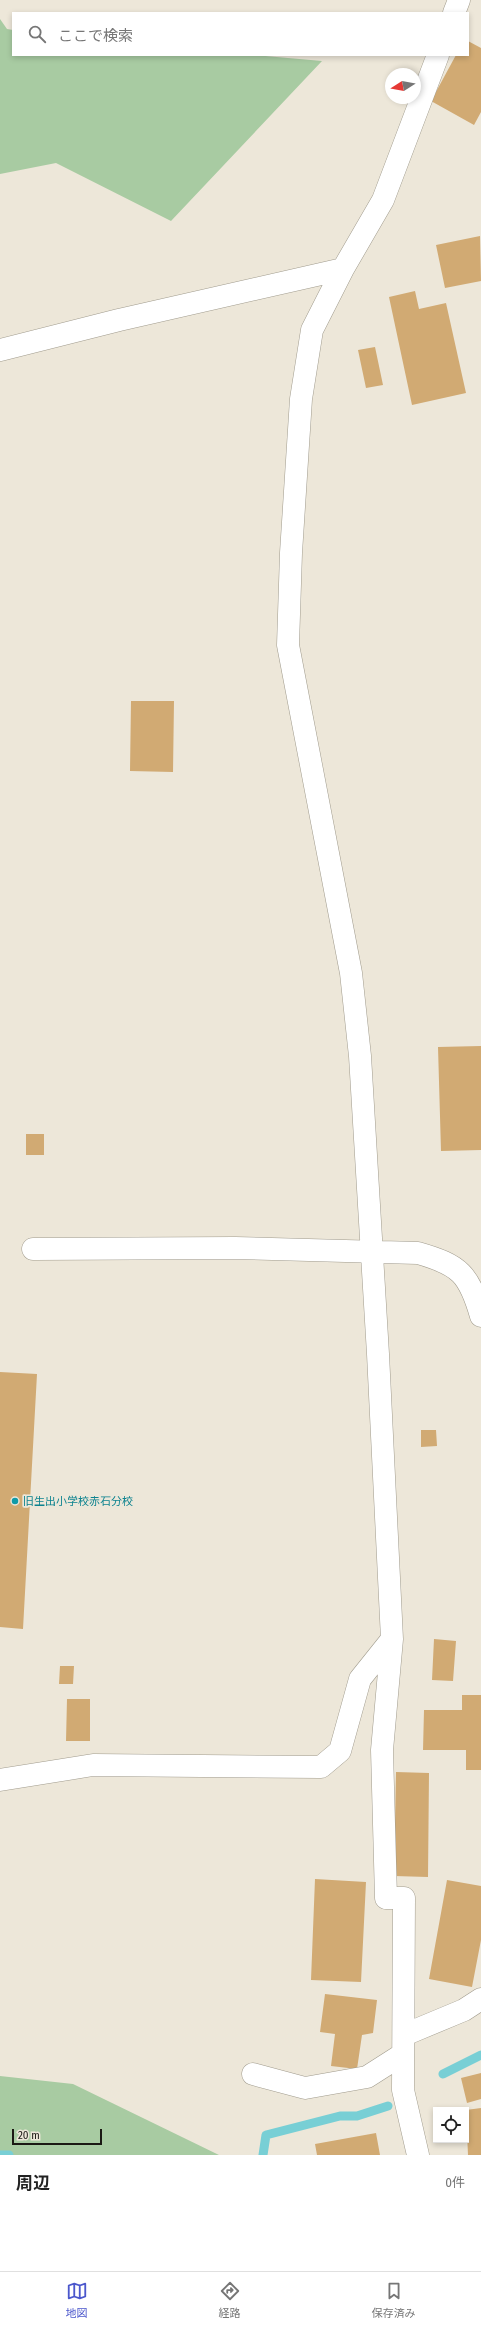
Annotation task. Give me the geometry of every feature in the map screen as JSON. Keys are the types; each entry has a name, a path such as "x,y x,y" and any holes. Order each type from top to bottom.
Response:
{"street":[{"path":"454,12 459,0"},
{"path":"418,2155 403,2090 404,1898 386,1898 382,1750 392,1639 360,1056 351,974 288,645 291,553 301,399 312,330 343,269 383,200 438,56"},
{"path":"0,350 127,318 343,269"},
{"path":"33,1249 235,1248 371,1250 418,1253 445,1261 457,1269 471,1285 481,1316"},
{"path":"0,1780 93,1765 321,1767 340,1751 360,1679 392,1639"},
{"path":"253,2074 305,2088 367,2077 404,2045 481,1999"}],"green space":[{"path":"0,19 7,29 12,30 12,56 265,56 322,61 171,221 56,163 0,174"},
{"path":"0,2076 73,2084 219,2155 0,2155"}],"building":[{"path":"469,42 481,48 481,112 474,125 431,101 455,56 469,56"},
{"path":"480,236 481,281 445,288 436,245"},
{"path":"415,291 419,309 446,303 466,393 412,405 389,297"},
{"path":"375,347 383,385 366,388 358,350"},
{"path":"131,701 174,701 173,772 130,771"},
{"path":"481,1046 481,1150 441,1151 438,1047"},
{"path":"26,1134 44,1134 44,1155 26,1155"},
{"name":"旧生出小学校赤石分校","path":"0,1372 37,1374 23,1629 0,1627"},
{"path":"421,1430 436,1430 437,1446 421,1447"},
{"path":"434,1639 456,1641 453,1681 432,1680"},
{"path":"60,1666 74,1666 73,1684 59,1684"},
{"path":"462,1695 481,1695 481,1770 466,1770 466,1750 423,1750 424,1710 462,1710"},
{"path":"67,1699 90,1699 90,1741 66,1741"},
{"path":"396,1772 429,1773 428,1877 394,1876"},
{"path":"315,1879 366,1882 361,1982 311,1980"},
{"path":"447,1880 481,1886 481,1940 472,1987 429,1979"},
{"path":"325,1994 377,2000 373,2033 362,2035 357,2069 331,2066 335,2034 320,2032"},
{"path":"481,2073 481,2099 467,2103 461,2078"},
{"path":"481,2108 481,2155 468,2155 469,2110"},
{"path":"376,2133 380,2155 317,2155 315,2144"}],"waterway":[{"path":"443,2074 481,2055"},
{"path":"263,2155 266,2135 340,2116 357,2116 388,2106"},
{"path":"0,2155 9,2155"}],"place":[{"name":"旧生出小学校赤石分校","path":"15,1501"}]}
